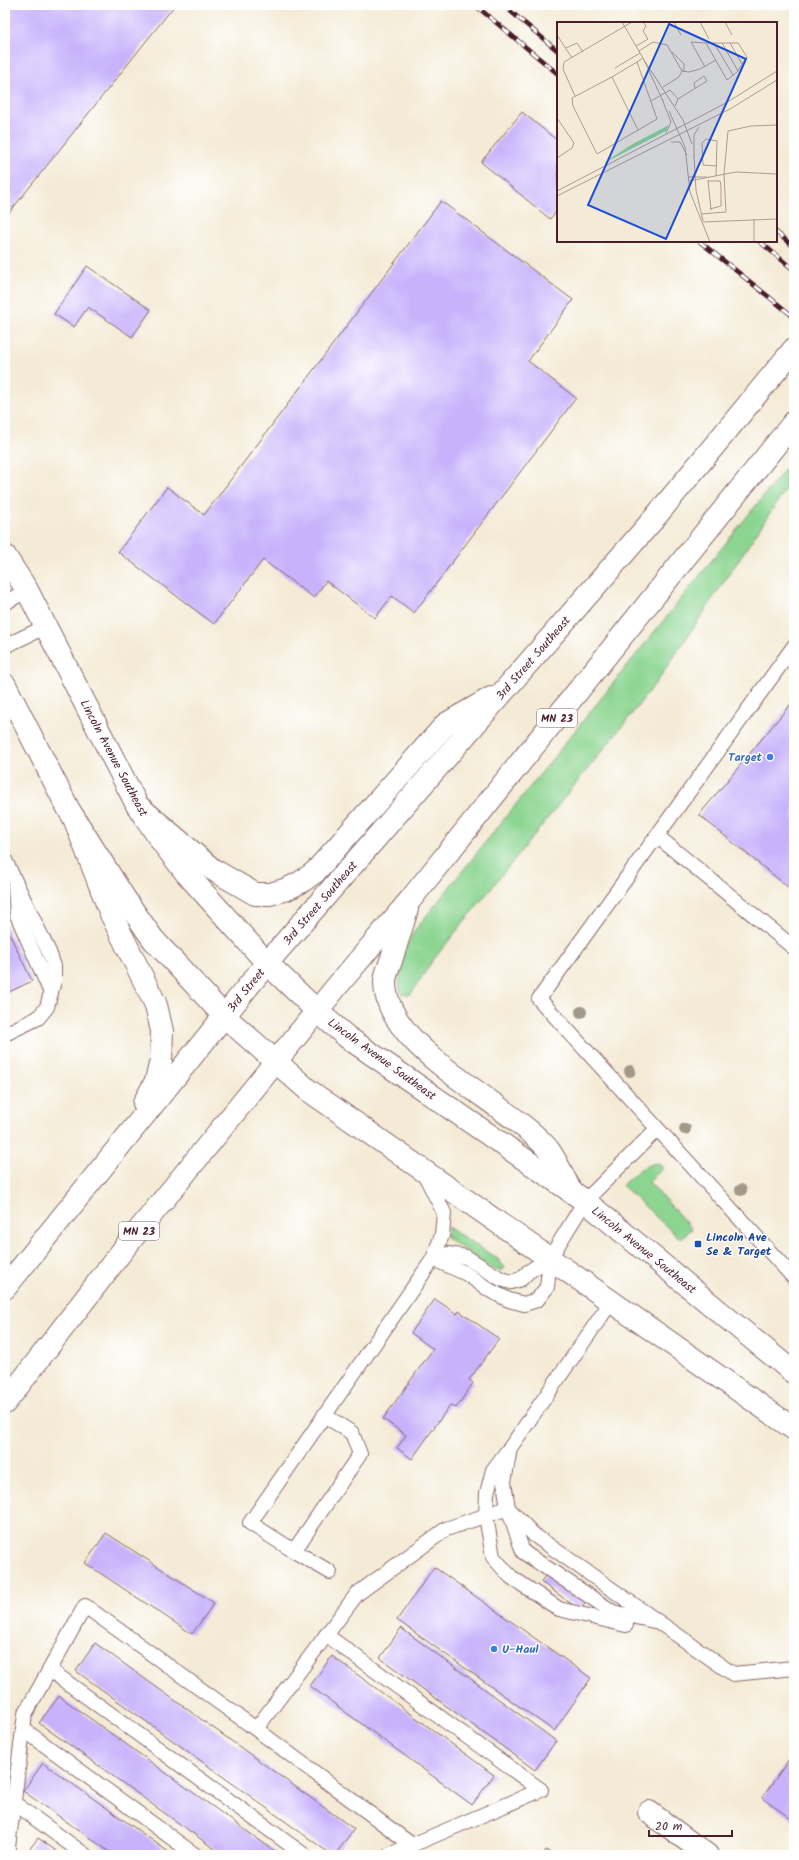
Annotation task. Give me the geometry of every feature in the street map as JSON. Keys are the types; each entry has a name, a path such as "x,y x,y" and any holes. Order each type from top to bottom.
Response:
{"main road":[{"name":"3rd Street Southeast","path":"267,963 508,688 662,509 794,349"},
{"name":"MN 23","path":"5,1403 126,1246 317,1011 410,900 794,422"},
{"name":"Lincoln Avenue Southeast","path":"5,556 26,590 137,805 162,842 186,873 267,963 317,1011 347,1037 578,1196 794,1372"},
{"path":"5,685 74,818 125,899 153,939 224,1016 308,1090 794,1430"},
{"path":"137,805 212,869 255,894 270,894 287,890 315,872 446,724 508,688"},
{"path":"5,1288 120,1146 156,1081 161,1060 162,1031 156,1005 111,914 74,818"},
{"path":"410,900 384,980 387,1002 402,1027 430,1056 463,1083 512,1116 548,1150 578,1196"},
{"name":"3rd Street","path":"120,1146 267,963"},
{"path":"649,1812 707,1855"}],"lane":[{"path":"5,603 26,590"},
{"path":"5,646 45,627"},
{"path":"794,646 539,999 794,1278"},
{"path":"657,836 794,948"},
{"path":"5,860 49,952 54,966 54,981 47,1007 38,1018 5,1034"},
{"path":"433,1259 465,1273 491,1291 509,1300 524,1304 537,1300 547,1287 550,1258 578,1196 657,1128"},
{"path":"330,1572 250,1523 433,1259 442,1235 444,1213 423,1171"},
{"path":"433,1259 448,1254 466,1257 501,1279 511,1282 521,1279 528,1272 550,1258"},
{"path":"611,1302 510,1448 493,1470 487,1493 486,1516 493,1557 511,1577 559,1609 681,1637"},
{"path":"294,1551 360,1454 352,1433 324,1415"},
{"path":"510,1448 504,1482 508,1508 523,1552 613,1612 660,1623"},
{"path":"256,1729 357,1594 446,1529 508,1508"},
{"path":"508,1508 534,1535 733,1674 794,1668"},
{"path":"7,1855 25,1714 85,1606 256,1729 412,1845"},
{"path":"326,1635 541,1790 389,1855"},
{"path":"50,1670 304,1855"},
{"path":"23,1729 195,1855"},
{"path":"14,1803 84,1855"}],"green space":[{"path":"794,464 794,477 661,676 433,960 411,994 401,994 399,986 400,970 407,945 415,930 786,468 789,470"},
{"path":"659,1163 663,1168 649,1182 692,1229 682,1238 679,1238 622,1185 634,1174 648,1165"},
{"path":"448,1227 498,1259 505,1268 499,1271 492,1269 446,1237"}],"building":[{"path":"5,5 175,5 5,218"},
{"path":"522,112 557,140 557,210 550,219 481,162"},
{"path":"441,201 573,300 528,361 576,398 414,613 392,596 375,618 326,581 314,598 263,560 214,624 118,552 167,487 204,515"},
{"path":"87,266 151,310 132,337 88,307 74,327 54,314"},
{"name":"Target","path":"794,700 794,892 699,815"},
{"path":"5,925 32,981 5,994"},
{"path":"435,1299 457,1314 459,1311 499,1339 469,1380 473,1383 456,1408 450,1405 412,1459 397,1448 406,1435 383,1419 433,1349 411,1333"},
{"path":"106,1533 214,1603 192,1634 85,1563"},
{"path":"553,1564 593,1592 580,1610 541,1582"},
{"name":"U-Haul","path":"434,1567 591,1678 554,1731 397,1620"},
{"path":"401,1628 556,1741 535,1770 380,1658"},
{"path":"95,1643 354,1829 335,1855 332,1855 76,1671"},
{"path":"332,1656 494,1775 472,1805 310,1686"},
{"path":"59,1696 280,1855 223,1855 39,1723"},
{"path":"794,1752 794,1821 762,1798"},
{"path":"43,1763 173,1855 114,1855 23,1791"},
{"path":"38,1838 62,1855 25,1855"},
{"path":"546,1850 554,1855 543,1855"}],"railway":[{"path":"475,5 557,73"},
{"path":"503,5 557,50"},
{"path":"777,233 794,247"},
{"path":"700,242 794,317"},
{"path":"760,242 794,270"}],"place":[{"name":"Target","path":"770,757"},
{"name":"Lincoln Ave Se & Target","path":"698,1244"},
{"name":"U-Haul","path":"494,1649"}]}
